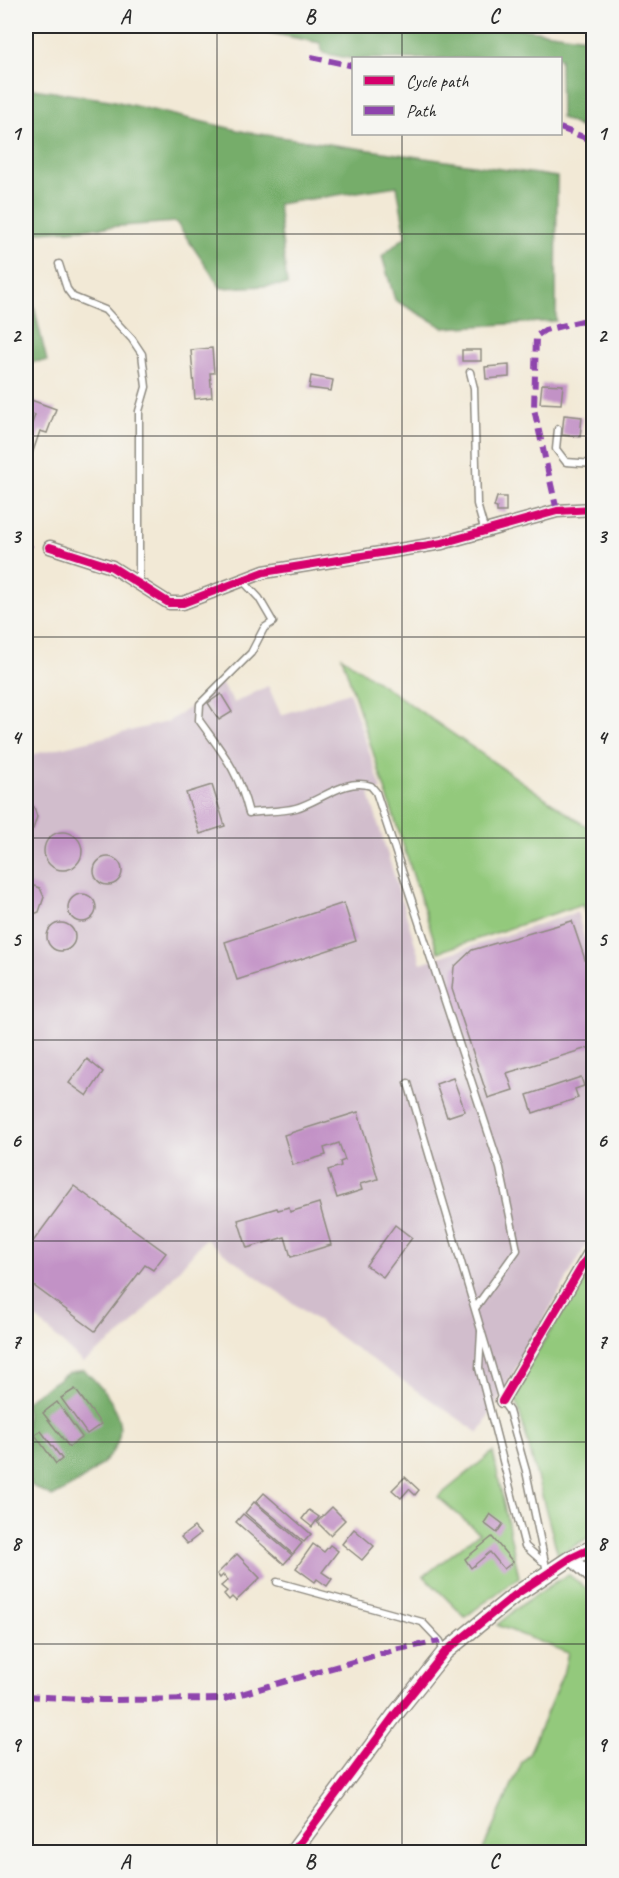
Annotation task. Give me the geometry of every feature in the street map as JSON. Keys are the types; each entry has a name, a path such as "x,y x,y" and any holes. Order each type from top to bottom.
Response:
{"street":[{"path":"50,547 112,567 169,603 183,603 264,572 442,543 557,511 594,509"},
{"path":"502,1401 594,1246"},
{"path":"293,1852 397,1712 445,1652 515,1595 545,1567 594,1547"},
{"path":"571,1558 594,1580"}],"lane":[{"path":"59,264 67,289 73,297 105,310 132,339 142,354 146,387 139,411 139,582"},
{"path":"470,372 474,388 477,504 484,532"},
{"path":"558,429 556,449 566,462 594,464"},
{"path":"242,580 259,598 273,622 264,628 251,653 200,704 199,720 239,778 249,813 293,809 317,801 352,784 371,786 376,792 500,1168 517,1250 476,1307"},
{"path":"408,1083 502,1401 509,1411 526,1471 542,1542 545,1567"},
{"path":"482,1328 479,1368 525,1546 545,1567"},
{"path":"277,1582 422,1622 440,1641 445,1652"}],"shaded area":[{"path":"219,680 234,703 268,686 281,715 349,692 382,790 369,794 421,963 577,912 593,969 593,1233 479,1433 352,1346 205,1239 131,1326 83,1363 26,1308 26,756 167,722 192,706"}],"green space":[{"path":"237,26 501,26 593,39 593,133 562,118 562,57 352,59 323,53 320,43"},
{"path":"26,88 110,100 246,132 557,177 556,321 444,328 395,300 382,256 406,236 397,186 278,204 287,285 221,288 176,222 26,233"},
{"path":"26,299 32,299 47,361 26,362"},
{"path":"342,657 593,831 593,935 583,904 438,952"},
{"path":"593,1266 593,1535 558,1555 513,1388"},
{"path":"84,1370 104,1391 116,1410 120,1427 117,1443 108,1457 94,1471 52,1497 32,1486 26,1475 26,1401 68,1373"},
{"path":"493,1452 519,1577 465,1617 424,1576 479,1533 438,1497"},
{"path":"568,1574 593,1594 593,1852 482,1852 522,1762 529,1754 563,1674 568,1653 497,1625 521,1605"}],"building":[{"path":"212,348 214,373 210,373 212,397 195,399 191,350"},
{"path":"462,350 481,350 481,361 462,361"},
{"path":"509,365 509,377 486,379 485,367"},
{"path":"311,376 333,380 331,391 309,388"},
{"path":"542,384 563,385 561,404 540,403"},
{"path":"31,400 56,409 47,433 40,431 30,460 26,459 26,440 35,415 27,412"},
{"path":"564,415 582,417 580,437 562,435"},
{"path":"497,497 506,497 506,512 497,512 497,508 494,507"},
{"path":"221,694 232,712 219,720 208,703"},
{"path":"212,785 225,826 200,834 186,793"},
{"path":"26,801 34,807 37,817 33,829 26,834"},
{"path":"63,832 70,833 76,838 81,844 81,858 76,864 70,869 63,870 56,869 50,864 45,858 44,851 45,844 50,838 56,833"},
{"path":"108,857 118,861 122,871 118,881 108,885 98,881 94,871 98,861"},
{"path":"26,883 40,888 44,897 39,912 29,916 26,916"},
{"path":"82,894 92,898 96,908 92,918 82,922 72,918 68,908 72,898"},
{"path":"344,903 356,941 237,980 225,942"},
{"path":"572,921 594,986 594,1046 507,1073 513,1090 488,1098 452,989 454,967 472,950"},
{"path":"61,923 71,927 75,937 71,947 61,951 51,947 47,937 51,927"},
{"path":"87,1059 103,1072 87,1096 69,1083"},
{"path":"581,1077 584,1086 575,1089 578,1098 533,1113 527,1095"},
{"path":"453,1078 465,1111 447,1117 436,1084"},
{"path":"358,1112 378,1179 360,1184 362,1190 337,1198 328,1170 341,1166 340,1162 345,1160 339,1143 324,1148 326,1155 293,1165 284,1135"},
{"path":"74,1186 166,1253 153,1270 145,1265 95,1331 26,1280 26,1251"},
{"path":"319,1203 331,1245 291,1257 285,1237 247,1248 238,1220 277,1208 278,1210 289,1207 290,1212"},
{"path":"395,1225 412,1238 383,1277 366,1265"},
{"path":"75,1389 101,1424 87,1434 61,1398"},
{"path":"57,1402 82,1437 69,1447 43,1413"},
{"path":"41,1431 62,1459 56,1464 35,1435"},
{"path":"405,1477 419,1490 415,1495 409,1489 401,1498 392,1490"},
{"path":"264,1493 311,1534 304,1542 256,1502"},
{"path":"254,1502 302,1543 293,1554 245,1513"},
{"path":"332,1507 345,1520 330,1535 317,1522"},
{"path":"309,1510 319,1517 312,1527 302,1519"},
{"path":"243,1514 292,1555 284,1564 236,1522"},
{"path":"490,1514 503,1524 497,1533 484,1523"},
{"path":"194,1527 200,1534 187,1544 181,1537"},
{"path":"354,1529 374,1546 362,1560 342,1544"},
{"path":"492,1537 513,1562 504,1569 490,1552 471,1568 465,1559"},
{"path":"313,1544 324,1552 330,1545 338,1551 322,1572 332,1579 327,1586 317,1579 315,1582 296,1568"},
{"path":"237,1554 260,1578 236,1601 232,1597 229,1600 224,1594 227,1591 221,1586 228,1580 223,1575 220,1578 217,1574"}],"marked path":[{"path":"311,57 352,66"},
{"path":"562,129 594,141"},
{"path":"557,511 534,409 536,336 545,330 594,318"},
{"path":"26,550 31,544"},
{"path":"26,1696 102,1700 224,1699 394,1650 440,1641"}],"cycle path":[{"path":"50,547 112,567 169,603 183,603 264,572 442,543 557,511 594,509"},
{"path":"502,1401 594,1246"},
{"path":"293,1852 397,1712 445,1652 515,1595 571,1558 594,1547"}]}
